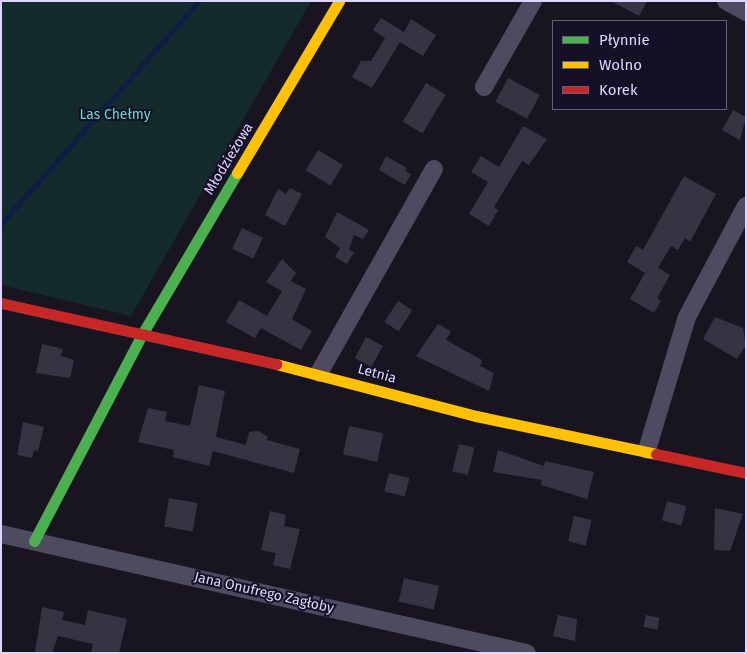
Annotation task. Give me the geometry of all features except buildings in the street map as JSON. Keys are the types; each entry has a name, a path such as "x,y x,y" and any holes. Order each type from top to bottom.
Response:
{"street":[{"name":"Młodzieżowa","path":"34,541 144,332 339,1"},
{"path":"484,87 532,1"},
{"path":"726,1 746,12"},
{"path":"319,373 434,169"},
{"path":"647,450 687,316 746,206"},
{"name":"Letnia","path":"1,303 144,332 319,373 476,416 647,450 746,473"},
{"name":"Jana Onufrego Zagłoby","path":"1,534 527,653"}],"green space":[{"name":"Las Chełmy","path":"1,1 311,1 131,316 1,285"}],"waterway":[{"path":"1,224 199,1"}],"traffic: fast":[{"path":"34,541 144,331 237,173"}],"traffic: slow":[{"path":"237,173 339,1"},
{"path":"276,364 476,416 656,454"}],"traffic: jam":[{"path":"1,303 276,364"},
{"path":"656,454 746,473"}]}
